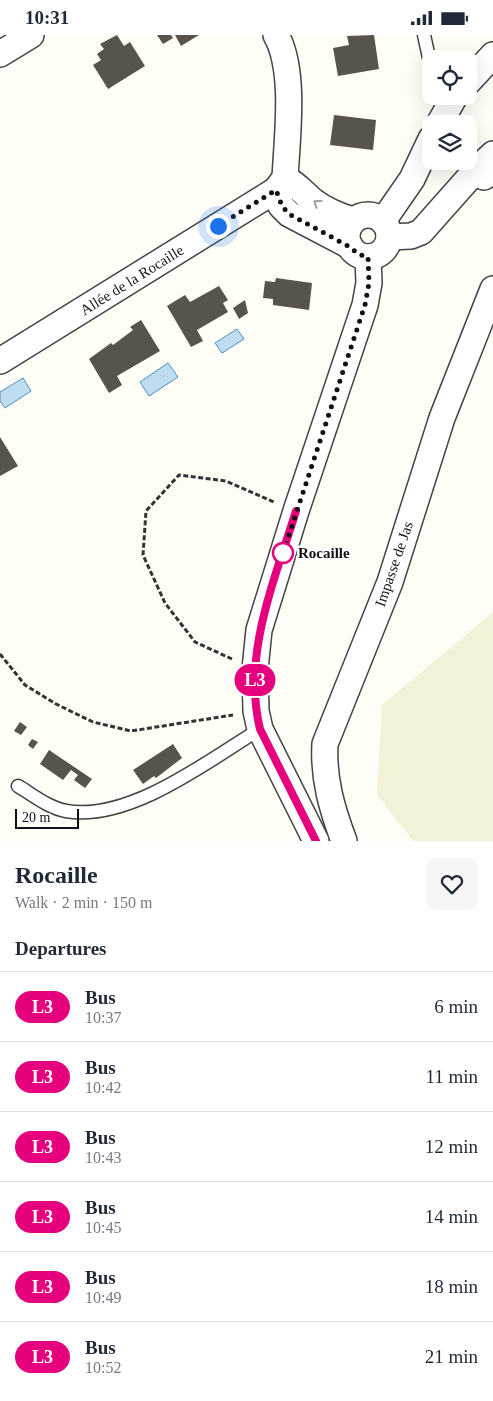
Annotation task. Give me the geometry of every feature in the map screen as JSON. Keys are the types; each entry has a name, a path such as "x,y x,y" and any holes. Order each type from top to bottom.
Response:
{"street":[{"path":"0,55 31,35"},
{"path":"276,35 286,64 289,118 280,184 282,206 289,214 359,252 375,256 385,249 386,229 422,158"},
{"path":"477,71 493,55"},
{"path":"316,841 258,720 255,669 259,630 296,511 365,305 369,283 359,252 347,233 354,221 359,217 372,215 386,229 411,236 421,232 487,165"},
{"path":"280,184 300,186 312,200 339,216 354,221"},
{"name":"Allée de la Rocaille","path":"0,361 280,184"},
{"name":"Impasse de Jas","path":"344,841 332,809 324,769 325,744 390,582 442,418 493,289"}],"lane":[{"path":"424,35 427,50"},
{"path":"18,786 42,801 66,811 105,810 145,798 258,720"}],"path":[{"path":"255,669 195,642 165,603 143,555 146,511 179,475 226,481 296,511"},
{"path":"0,654 25,685 56,704 93,722 131,731 146,730 164,724 258,720"}],"shaded area":[{"path":"493,612 493,841 413,841 377,795 382,705"}],"water":[{"path":"237,329 244,339 222,353 215,343"},
{"path":"168,363 178,377 149,396 140,382"},
{"path":"23,378 31,391 5,408 0,401 0,392"}],"building":[{"path":"117,35 124,46 130,42 145,66 108,89 93,65 101,60 97,54 104,49 100,44"},
{"path":"157,35 171,35 173,38 163,44"},
{"path":"175,35 199,35 181,46"},
{"path":"374,35 379,69 338,76 333,48 349,45 347,36"},
{"path":"334,115 376,120 373,150 330,145"},
{"path":"276,278 312,283 309,310 273,305 273,299 263,298 265,281 275,282"},
{"path":"219,286 228,300 223,303 228,312 197,330 203,341 191,347 167,306 185,295 190,302"},
{"path":"245,300 248,313 239,319 233,308"},
{"path":"141,320 160,351 117,376 122,385 109,393 89,359 111,343 113,345 133,330 130,327"},
{"path":"0,437 18,466 0,476"},
{"path":"20,722 27,727 21,735 14,731"},
{"path":"32,739 38,742 33,749 28,745"},
{"path":"173,744 182,758 156,778 154,776 143,784 133,770"},
{"path":"49,750 92,779 85,788 74,780 78,775 71,770 63,780 40,764"}],"bus line":[{"name":"L3","path":"296,511 259,630 255,669 256,711 260,729 316,841"}],"place":[{"name":"Rocaille","path":"283,553"}],"route":[{"path":"218,226 276,190 282,206 289,214 350,247 363,257 368,257 369,283 365,305 283,553"}]}
